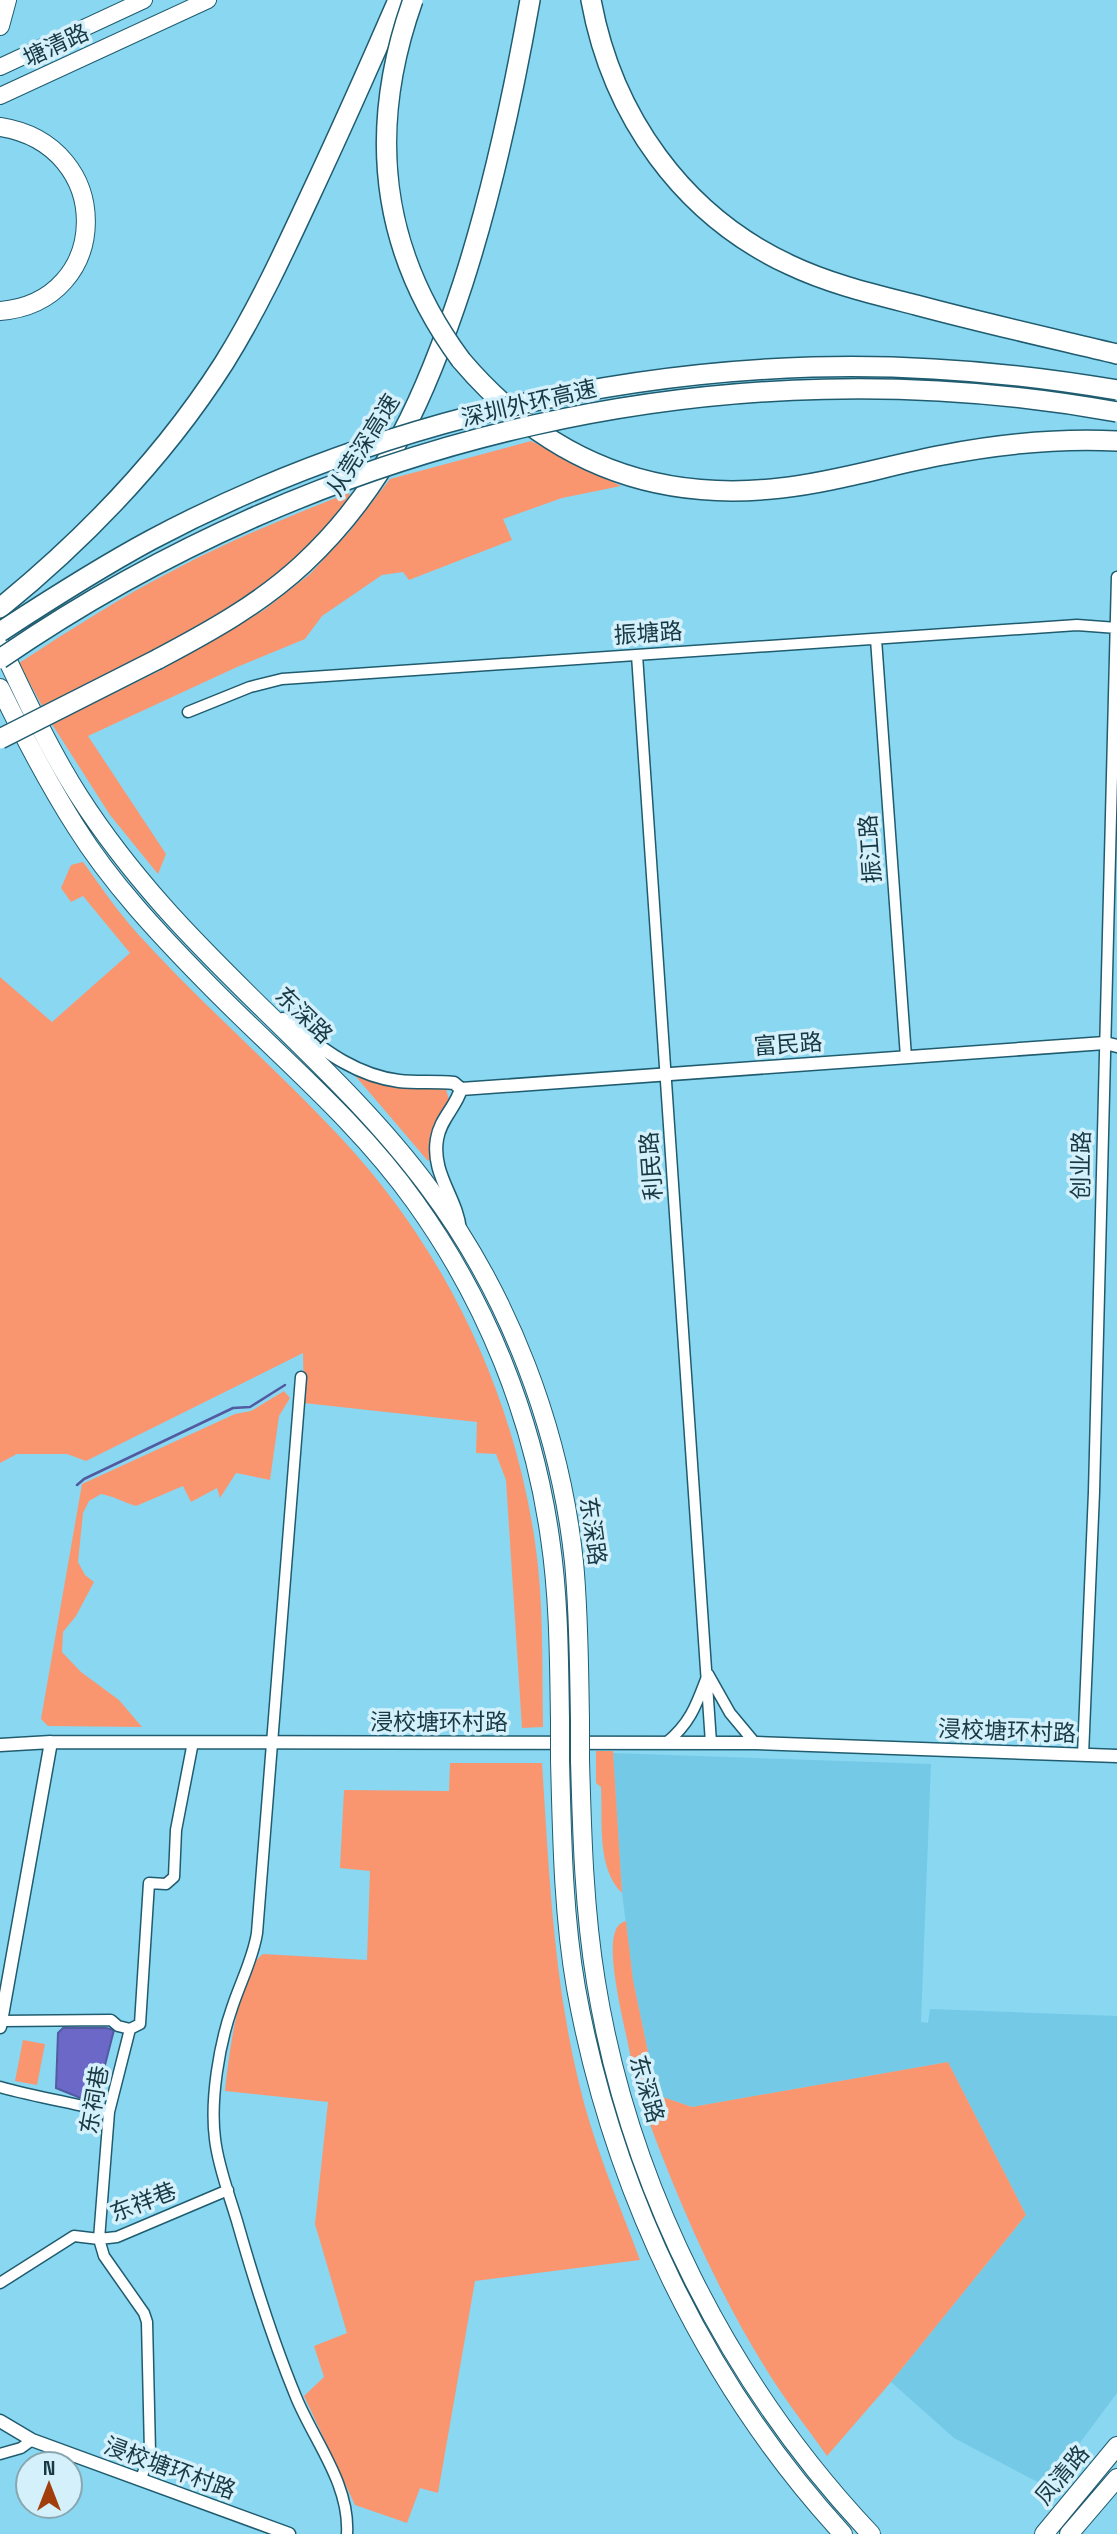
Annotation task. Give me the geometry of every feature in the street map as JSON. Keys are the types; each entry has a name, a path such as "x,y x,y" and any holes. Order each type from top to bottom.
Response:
{"highway":[{"path":"0,26 7,0"},
{"path":"0,608 65,554 110,508 166,442 223,364 261,298 285,249 359,92 398,0"},
{"path":"413,0 398,51 387,110 386,151 389,191 397,231 413,280 432,317 461,360 491,393 525,423 569,451 597,465 672,487 702,491 748,491 809,484 1002,445 1063,440 1117,441"},
{"name":"从莞深高速","path":"0,739 223,623 287,578 349,515 388,460 419,402 445,336 479,228 510,108 530,0"},
{"path":"592,0 609,70 637,127 676,181 714,217 743,238 787,264 834,282 929,309 1117,354"},
{"path":"0,127 23,131 36,137 60,156 69,167 82,193 86,221 79,256 62,283 36,303 0,311"},
{"name":"深圳外环高速","path":"0,632 150,540 245,496 374,445 508,408 679,377 813,367 950,370 1052,380 1117,390"},
{"name":"深圳外环高速","path":"0,659 153,565 272,508 387,465 476,439 555,421 722,395 838,388 976,394 1117,412"},
{"name":"东深路","path":"0,644 77,793 109,840 176,920 377,1124 430,1189 488,1283 522,1355 555,1456 566,1508 573,1560 584,1872 591,1949 604,2026 626,2113 658,2199 716,2323 790,2438 814,2470 871,2534"},
{"name":"东深路","path":"0,688 76,828 111,874 206,982 363,1137 414,1200 457,1268 504,1363 536,1461 550,1537 556,1589 565,1884 571,1952 584,2030 607,2118 639,2205 677,2290 722,2372 773,2449 843,2534"},
{"name":"凤清路","path":"1044,2534 1117,2446"},
{"name":"凤清路","path":"1069,2534 1117,2477"}],"main road":[{"name":"塘清路","path":"0,67 144,0"},
{"name":"塘清路","path":"0,96 208,0"}],"street":[{"name":"创业路","path":"1083,1755 1111,1044 1117,577"},
{"name":"振塘路","path":"188,712 250,687 282,679 1077,625 1116,628"},
{"name":"振江路","path":"876,639 906,1057"},
{"name":"利民路","path":"636,655 711,1743"},
{"name":"富民路","path":"263,1010 284,1019 334,1057 372,1075 399,1081 454,1083 461,1089 1111,1044"},
{"path":"460,1234 458,1215 440,1177 436,1148 439,1129 459,1097 461,1089"},
{"path":"301,1377 254,1948 223,2039 217,2086 215,2137 274,2346 345,2503 347,2534"},
{"name":"利民路","path":"666,1743 682,1730 688,1721 708,1674"},
{"name":"利民路","path":"708,1674 730,1713 755,1743"},
{"path":"51,1742 1,2024 111,2020 118,2026 130,2029"},
{"name":"浸校塘环村路","path":"0,1745 51,1742 755,1743 1117,1756"},
{"name":"东祠巷","path":"99,2239 109,2112 130,2029 140,2024 149,1883 166,1884 174,1877 176,1830 193,1742"},
{"path":"0,2087 109,2112"},
{"name":"东祥巷","path":"0,2283 74,2235 99,2239 117,2237 228,2190"},
{"path":"99,2239 104,2256 144,2313 147,2322 150,2452 141,2479"},
{"name":"浸校塘环村路","path":"0,2421 32,2440 289,2534"},
{"path":"0,2454 21,2448 32,2440"}],"shaded area":[{"path":"531,441 621,486 562,498 503,519 512,540 409,580 403,572 382,575 322,616 305,639 237,667 88,736 166,854 158,874 110,815 52,724 163,669 264,610 310,574 350,531 390,479"},
{"path":"348,493 352,497 330,525 278,576 249,597 173,641 42,706 19,663 116,602 176,569 239,538"},
{"path":"83,862 123,916 162,960 342,1139 379,1182 413,1228 443,1276 492,1378 525,1486 540,1588 543,1727 522,1728 506,1480 496,1454 476,1453 477,1422 304,1403 303,1353 86,1461 67,1454 17,1454 0,1463 0,977 52,1022 130,953 83,896 71,902 61,888 71,865"},
{"path":"352,1072 446,1089 449,1100 433,1128 428,1161"},
{"path":"284,1391 290,1398 279,1416 270,1480 236,1473 220,1498 217,1488 191,1502 183,1486 136,1506 101,1494 89,1501 83,1513 78,1562 85,1575 94,1582 76,1616 63,1632 62,1652 81,1672 119,1700 142,1727 48,1726 41,1719 82,1484 235,1414 251,1411"},
{"path":"596,1751 613,1751 622,1893 608,1870 604,1857 601,1787 596,1783"},
{"path":"613,1753 931,1764 921,2022 928,2023 930,2009 1117,2016 1117,2393 1047,2487 954,2438 891,2382 1026,2215 948,2062 692,2107 657,2095 633,1980 622,1893"},
{"path":"450,1763 542,1763 553,1922 570,2040 590,2125 640,2260 475,2281 438,2493 420,2488 407,2523 355,2505 304,2396 324,2377 314,2346 347,2333 315,2224 328,2102 225,2091 241,1996 247,1978 263,1954 367,1960 370,1871 340,1868 344,1790 449,1791"},
{"path":"626,1921 633,1980 657,2095 692,2107 948,2062 1026,2215 891,2382 827,2456 771,2377 728,2303 691,2226 658,2146 629,2066 631,2059 615,1976 615,1932 619,1925"},
{"path":"63,2028 114,2030 95,2104 56,2088 58,2033"},
{"path":"23,2040 45,2044 37,2085 15,2081"}],"waterway":[{"path":"77,1485 84,1479 233,1408 250,1407 285,1385"}]}
